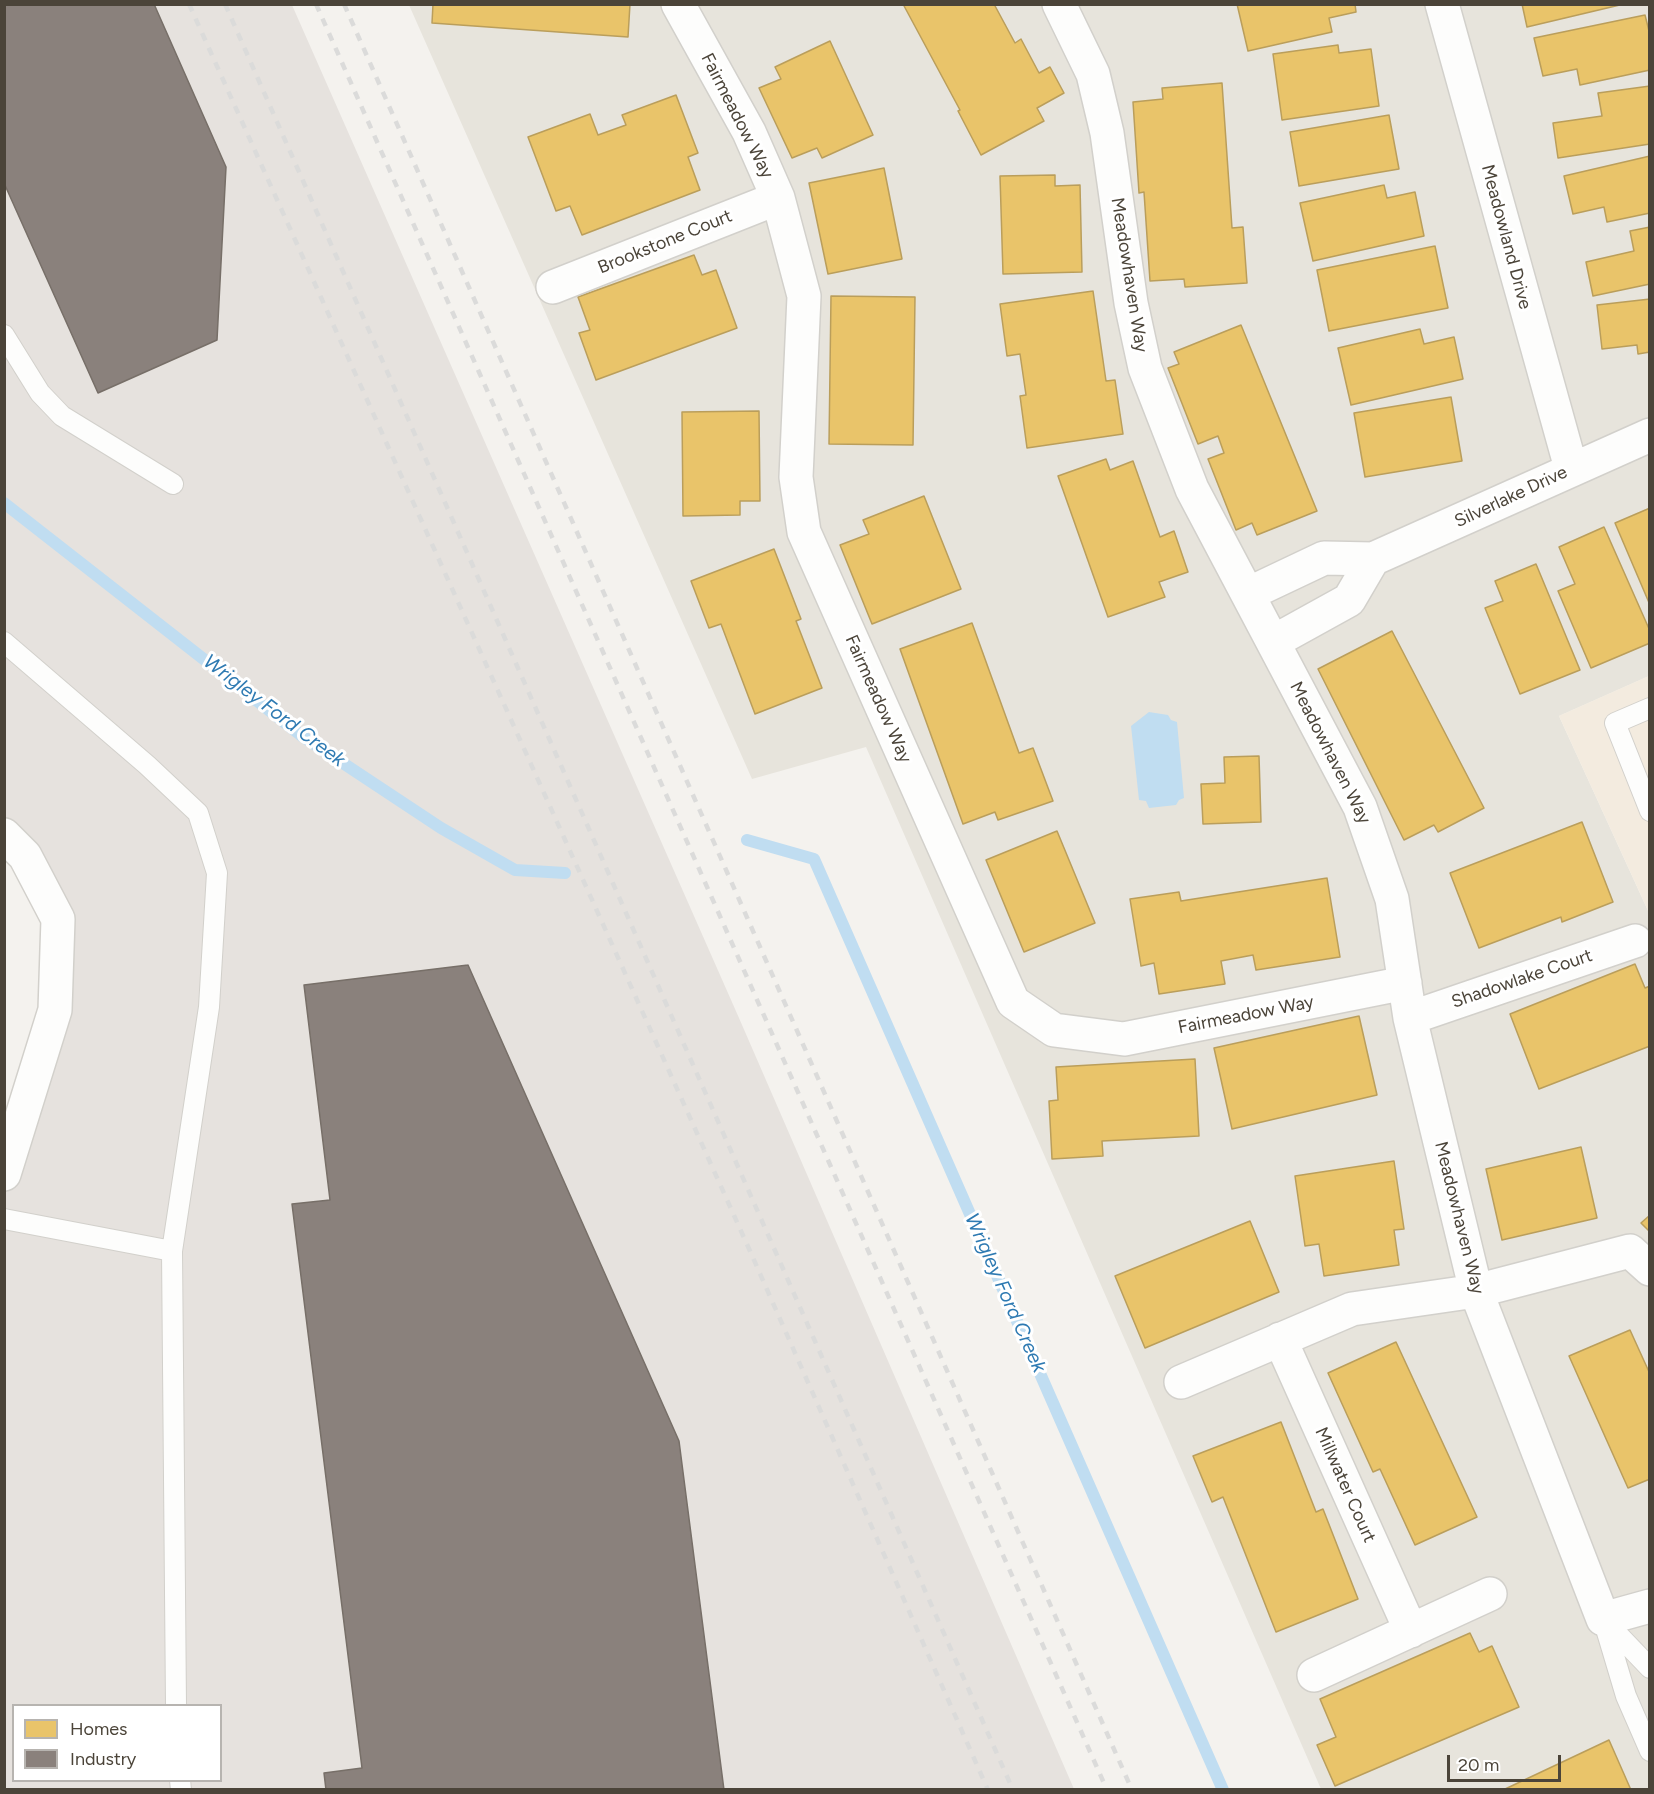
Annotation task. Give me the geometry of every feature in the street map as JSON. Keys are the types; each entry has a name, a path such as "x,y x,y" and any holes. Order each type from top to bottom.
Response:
{"street":[{"name":"Fairmeadow Way","path":"678,4 749,132 777,198 804,296 796,477 804,532 1013,1002 1054,1030 1124,1039 1405,983"},
{"name":"Meadowhaven Way","path":"1059,4 1093,74 1107,133 1131,303 1145,368 1192,489 1360,807 1392,899 1410,1018 1476,1291 1603,1619"},
{"name":"Meadowland Drive","path":"1442,4 1571,468"},
{"name":"Brookstone Court","path":"553,287 777,198"},
{"name":"Silverlake Drive","path":"1248,594 1324,558 1373,560 1571,468 1650,435"},
{"path":"1274,642 1349,600 1373,560"},
{"path":"4,835 25,856 58,918 55,1010 4,1174"},
{"name":"Shadowlake Court","path":"1410,1018 1635,941"},
{"path":"1181,1382 1352,1309 1476,1291 1630,1251 1650,1269"},
{"name":"Millwater Court","path":"1280,1339 1411,1631"},
{"path":"1314,1676 1490,1594"},
{"path":"1603,1619 1650,1606"}],"lane":[{"path":"4,335 40,393 62,416 173,484"},
{"path":"4,642 198,813 217,873 209,1007 172,1251 176,1704"},
{"path":"1650,708 1615,723 1650,812"},
{"path":"4,1219 172,1251"},
{"path":"1603,1619 1650,1668"},
{"path":"1603,1619 1626,1696 1650,1751"}],"shaded area":[{"path":"5,5 292,5 739,1018 1074,1789 5,1789 4,1141 55,1010 58,919 5,835"},
{"path":"409,5 1649,5 1649,676 1559,716 1649,913 1649,1789 1321,1789 866,747 752,779"},
{"path":"1649,676 1649,913 1559,716"}],"water":[{"path":"1149,712 1168,715 1171,720 1177,722 1184,798 1176,805 1149,808 1146,801 1139,800 1131,726"}],"building: Homes":[{"path":"433,4 630,4 628,37 432,23"},
{"path":"903,4 994,4 1015,43 1021,39 1039,73 1050,67 1064,93 1037,108 1044,121 981,155 958,111 960,110"},
{"path":"1237,4 1355,4 1356,12 1329,18 1332,32 1248,51"},
{"path":"1522,4 1624,4 1527,27"},
{"path":"1645,15 1650,35 1650,70 1580,85 1577,69 1543,76 1534,38"},
{"path":"830,41 873,135 822,158 817,148 792,158 759,88 781,79 775,67"},
{"path":"1338,45 1339,53 1371,49 1379,106 1282,120 1273,54"},
{"path":"1222,83 1232,228 1243,227 1247,283 1185,287 1184,279 1150,281 1144,192 1139,193 1133,102 1163,99 1162,88"},
{"path":"1650,86 1650,144 1558,158 1553,123 1602,116 1598,93"},
{"path":"676,95 698,153 688,157 700,190 582,235 570,206 556,211 528,137 590,114 598,135 626,125 622,115"},
{"path":"1389,115 1399,169 1299,186 1290,132"},
{"path":"1650,156 1650,213 1607,222 1604,207 1573,214 1564,176"},
{"path":"884,168 902,259 828,274 809,183"},
{"path":"1055,175 1055,186 1080,185 1082,272 1003,274 1000,176"},
{"path":"1384,185 1387,198 1415,192 1424,236 1313,261 1300,203"},
{"path":"1650,227 1650,284 1593,296 1586,262 1634,251 1630,231"},
{"path":"1435,246 1448,308 1329,331 1317,270"},
{"path":"694,255 702,275 716,270 737,328 596,380 579,333 590,330 578,297"},
{"path":"1093,291 1106,381 1115,380 1123,434 1027,448 1020,396 1026,395 1020,354 1007,356 1000,304"},
{"path":"831,296 915,297 913,445 829,444"},
{"path":"1650,299 1650,352 1638,354 1637,345 1602,349 1597,305"},
{"path":"1241,325 1317,511 1257,535 1252,523 1236,530 1208,459 1224,453 1218,436 1198,444 1168,368 1179,364 1174,352"},
{"path":"1420,329 1424,344 1454,337 1463,379 1351,405 1338,348"},
{"path":"1451,397 1462,461 1365,477 1354,413"},
{"path":"759,411 760,501 740,501 740,515 683,516 682,412"},
{"path":"1106,459 1110,470 1133,461 1160,537 1174,531 1188,572 1159,582 1165,597 1108,617 1058,476"},
{"path":"924,496 961,589 872,624 840,545 869,534 863,520"},
{"path":"1650,508 1650,605 1615,523"},
{"path":"1604,527 1650,631 1650,643 1591,668 1558,591 1575,584 1559,547"},
{"path":"774,549 801,619 796,621 822,688 755,714 721,624 709,628 691,581"},
{"path":"1536,564 1580,670 1520,694 1485,608 1503,601 1495,581"},
{"path":"972,623 1019,753 1033,748 1053,801 998,820 995,812 963,824 900,649"},
{"path":"1392,631 1484,808 1438,832 1434,825 1404,840 1318,669"},
{"path":"1259,756 1261,822 1203,824 1201,784 1225,783 1224,757"},
{"path":"1582,822 1613,902 1562,922 1561,917 1479,948 1450,873"},
{"path":"1057,831 1095,923 1024,952 986,860"},
{"path":"1327,878 1340,957 1256,970 1253,955 1221,961 1225,984 1159,994 1154,963 1141,966 1130,899 1179,892 1181,901"},
{"path":"1635,964 1645,988 1650,986 1650,1046 1539,1089 1510,1014"},
{"path":"1359,1016 1377,1095 1232,1129 1214,1048"},
{"path":"1195,1059 1199,1136 1102,1141 1103,1156 1052,1159 1049,1101 1058,1100 1056,1067"},
{"path":"1581,1147 1597,1218 1502,1240 1486,1169"},
{"path":"1394,1161 1404,1229 1394,1230 1399,1265 1324,1276 1319,1244 1305,1246 1295,1176"},
{"path":"1650,1215 1650,1232 1641,1223"},
{"path":"1250,1221 1279,1292 1145,1348 1115,1276"},
{"path":"1630,1330 1650,1374 1650,1479 1628,1488 1569,1356"},
{"path":"1396,1342 1477,1517 1415,1545 1380,1469 1373,1472 1328,1373"},
{"path":"1281,1422 1316,1512 1323,1509 1358,1599 1276,1632 1223,1497 1212,1502 1193,1456"},
{"path":"1470,1633 1479,1652 1492,1646 1519,1707 1335,1786 1317,1745 1336,1737 1320,1699"},
{"path":"1609,1740 1631,1790 1503,1790"}],"building: Industry":[{"path":"4,4 154,4 226,167 217,340 98,393 4,183"},
{"path":"468,965 679,1441 724,1790 326,1790 324,1773 362,1768 292,1204 330,1200 304,985"}],"waterway":[{"name":"Wrigley Ford Creek","path":"4,503 302,736 441,828 515,870 565,873"},
{"name":"Wrigley Ford Creek","path":"747,840 814,859 1223,1790"}],"railway":[{"path":"189,4 750,1251 988,1790"},
{"path":"225,4 1013,1790"},
{"path":"316,4 1107,1790"},
{"path":"344,4 1132,1790"}]}
